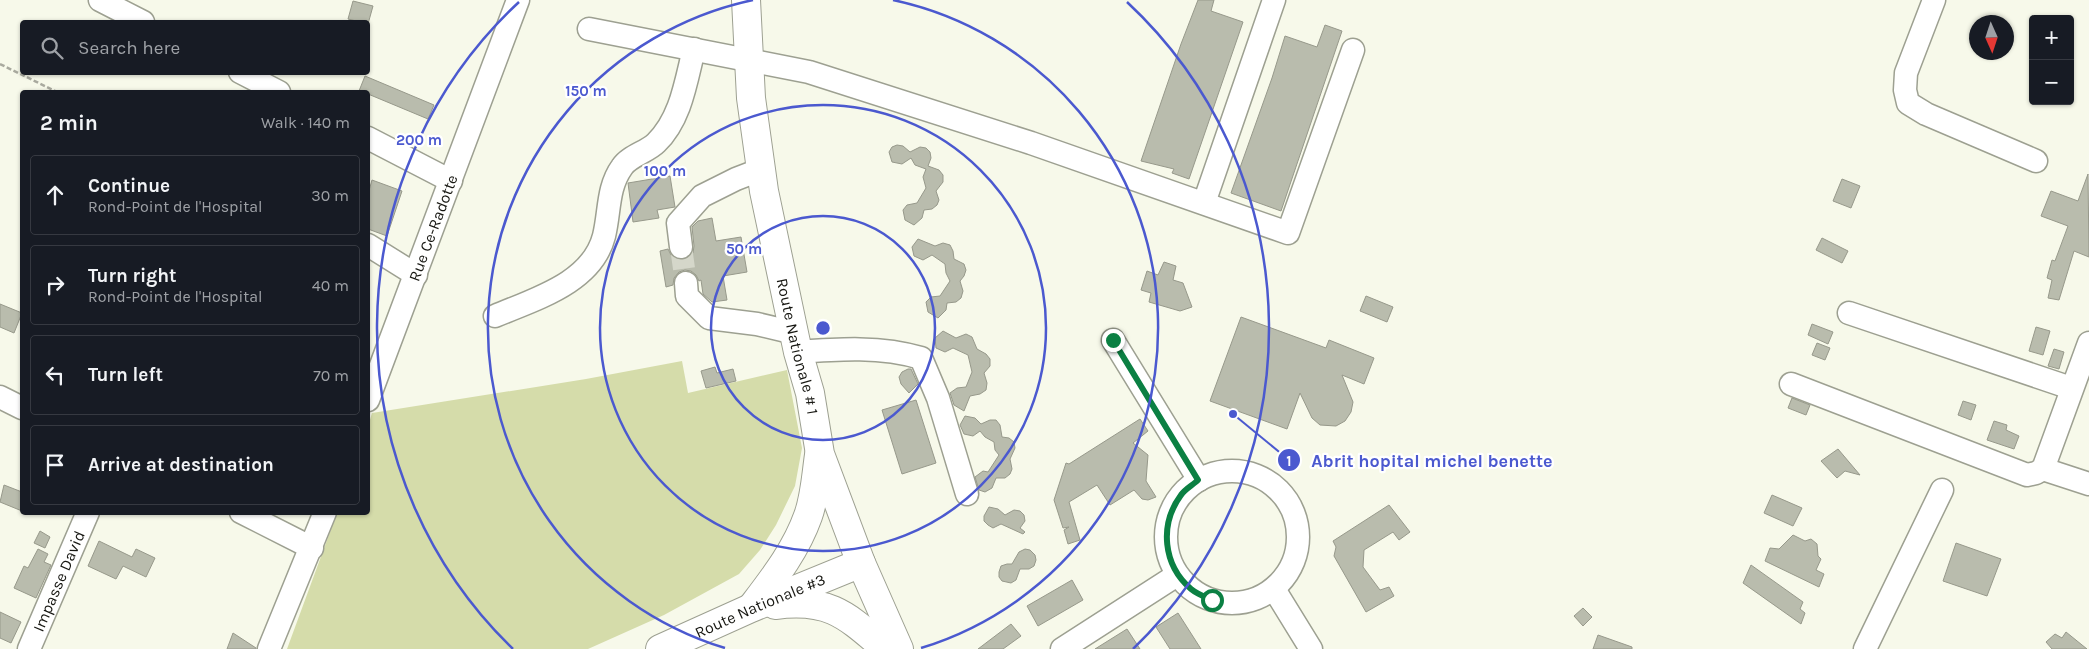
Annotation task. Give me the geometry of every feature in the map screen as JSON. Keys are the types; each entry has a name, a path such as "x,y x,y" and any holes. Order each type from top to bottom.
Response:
{"main road":[{"name":"Route Nationale # 1","path":"746,0 751,98 764,191 810,393 820,454 861,563 899,649"},
{"path":"751,608 785,563 797,541 809,514 820,454"},
{"name":"Route Nationale #3","path":"660,649 751,608 861,563"},
{"path":"751,608 792,603 824,606 852,620 886,649"}],"street":[{"path":"100,0 139,20"},
{"name":"Rue Ce-Radotte","path":"370,388 376,350 416,276 518,0"},
{"path":"1204,203 1274,0"},
{"path":"1934,0 1906,73 1905,90 1908,103 1926,114 2036,161"},
{"path":"589,29 809,72 1031,143 1288,233 1353,50"},
{"path":"495,316 545,295 579,275 598,254 604,235 613,184 623,165 652,147 666,134 678,111 694,49"},
{"path":"246,75 275,90"},
{"path":"370,139 451,181"},
{"path":"681,247 678,223 702,196 736,178 762,170"},
{"path":"370,246 416,276"},
{"path":"686,283 687,296 709,318 757,324 797,342 904,353 921,358 938,398 967,494"},
{"path":"1849,313 2071,388"},
{"path":"1113,340 1198,480"},
{"path":"2043,469 2089,343"},
{"path":"1791,384 2027,475 2043,469 2089,484"},
{"path":"0,397 20,407"},
{"path":"1219,472 1241,472 1262,478 1280,491 1289,503 1293,509 1299,530 1297,552 1289,572 1274,589 1255,599 1234,604 1212,600 1199,594 1192,590 1177,575 1168,555 1166,534 1170,512 1182,494 1198,480 1219,472"},
{"path":"1864,649 1942,490"},
{"name":"Impasse David","path":"29,649 87,515"},
{"path":"247,515 300,541"},
{"path":"269,649 300,541 323,515"},
{"path":"1062,649 1177,575"},
{"path":"1274,589 1310,649"}],"path":[{"path":"0,64 20,74"},
{"path":"22,75 53,90"}],"green space":[{"path":"682,361 688,393 787,370 802,448 795,486 776,525 760,550 739,574 664,615 588,649 287,649 336,515 370,515 370,420 372,413 586,379"}],"building":[{"path":"1198,0 1214,0 1211,11 1243,22 1189,179 1172,173 1174,169 1141,161"},
{"path":"353,1 373,6 369,20 348,19"},
{"path":"1325,25 1342,31 1281,211 1231,193 1285,36 1317,47"},
{"path":"365,76 434,105 428,119 370,95 370,90 359,90"},
{"path":"897,145 903,146 910,152 920,147 926,148 930,152 931,158 928,166 939,170 943,175 943,182 936,191 939,200 937,205 932,209 924,210 922,218 914,225 905,220 903,210 907,205 917,203 926,188 923,177 926,169 915,165 911,158 902,164 892,162 889,152 892,147"},
{"path":"2088,174 2089,257 2074,251 2059,300 2048,298 2052,280 2047,278 2052,260 2055,261 2068,226 2041,216 2051,191 2078,201"},
{"path":"670,176 675,207 657,210 659,218 633,222 628,183"},
{"path":"1842,179 1860,186 1851,208 1833,201"},
{"path":"372,180 402,191 387,236 370,230 370,187"},
{"path":"712,218 716,241 741,237 747,272 723,276 727,300 712,302 703,294 701,280 699,281 691,271 679,272 674,278 673,285 666,287 660,251 668,249 676,259 688,258 693,253 694,246 692,227 698,221"},
{"path":"1822,238 1848,251 1842,263 1816,250"},
{"path":"918,239 935,246 943,243 950,245 954,259 964,264 966,270 960,281 963,291 961,298 956,302 947,303 946,310 938,318 928,312 926,302 931,297 940,296 950,281 946,273 945,264 932,255 923,260 914,256 912,247"},
{"path":"1164,262 1176,266 1173,280 1183,283 1192,307 1180,311 1149,302 1151,293 1141,290 1147,271 1158,275"},
{"path":"1366,296 1393,307 1387,322 1360,311"},
{"path":"0,304 20,312 20,318 14,333 0,327"},
{"path":"1241,317 1326,348 1329,340 1374,358 1364,384 1342,375 1353,402 1351,412 1345,421 1336,426 1320,425 1312,418 1300,393 1287,429 1210,401"},
{"path":"1812,324 1833,332 1828,344 1808,335"},
{"path":"2036,327 2050,331 2043,355 2029,351"},
{"path":"943,331 956,338 966,334 972,337 977,349 986,354 990,359 990,366 984,373 987,383 986,390 980,394 970,396 964,411 954,405 950,393 957,388 966,387 972,372 968,355 953,348 945,352 936,348 935,338"},
{"path":"1817,343 1830,348 1825,360 1812,355"},
{"path":"2054,349 2064,352 2059,369 2048,366"},
{"path":"715,367 717,373 733,369 736,381 706,388 701,371"},
{"path":"911,369 918,384 909,393 901,384 899,377 902,372"},
{"path":"1792,398 1810,405 1806,415 1788,408"},
{"path":"916,400 936,463 902,474 882,410"},
{"path":"1963,401 1976,405 1971,420 1958,415"},
{"path":"965,416 975,418 981,424 990,420 996,420 1000,425 1002,437 1009,438 1014,442 1015,448 1010,459 1012,469 1010,474 1005,478 996,478 992,488 985,492 979,490 975,477 983,471 988,472 999,455 995,450 994,442 985,437 980,431 973,436 964,434 960,425"},
{"path":"1140,419 1148,431 1133,443 1148,455 1146,481 1156,497 1148,500 1142,499 1134,490 1110,505 1097,485 1069,502 1080,540 1068,544 1064,530 1069,527 1063,528 1054,500 1066,463 1069,464"},
{"path":"1994,421 2007,425 2006,430 2019,436 2014,449 1987,440"},
{"path":"1838,449 1860,475 1845,471 1837,478 1821,461"},
{"path":"4,485 20,491 20,510 0,502"},
{"path":"1772,495 1802,508 1793,526 1764,513"},
{"path":"1389,505 1410,532 1399,540 1393,532 1364,550 1363,567 1380,590 1389,587 1394,596 1366,612 1334,556 1336,547 1333,541"},
{"path":"989,507 998,509 1005,515 1014,510 1020,511 1024,515 1025,521 1020,528 1025,532 1023,534 1001,524 993,528 988,525 984,521 984,516"},
{"path":"40,531 50,537 45,548 34,543"},
{"path":"1793,535 1805,541 1811,539 1817,544 1818,556 1821,559 1816,570 1824,574 1819,587 1765,561 1770,548 1779,549"},
{"path":"99,541 132,557 136,549 155,558 146,577 123,566 116,579 88,566"},
{"path":"1956,543 2001,559 1987,596 1943,581"},
{"path":"38,549 48,554 44,562 51,565 36,598 14,588 24,566 28,568"},
{"path":"1025,549 1030,550 1035,555 1034,566 1029,569 1020,569 1016,580 1011,583 1002,581 999,577 1001,566 1012,564 1019,552"},
{"path":"1751,565 1803,602 1800,609 1805,613 1801,624 1743,583"},
{"path":"1072,580 1083,600 1038,626 1027,606"},
{"path":"1583,608 1592,617 1583,626 1574,616"},
{"path":"0,612 21,622 11,643 0,638"},
{"path":"1178,613 1201,649 1170,649 1156,627"},
{"path":"1011,624 1021,636 1003,649 978,649"},
{"path":"1127,629 1140,649 1095,649"},
{"path":"2066,632 2087,649 2052,649 2046,642 2055,634 2062,638"},
{"path":"233,633 256,648 256,649 227,649"},
{"path":"1598,635 1632,647 1632,649 1593,649"}],"tunnel":[{"path":"681,247 686,283"}],"place":[{"name":"Abrit hopital michel benette","path":"1233,414"}],"route":[{"path":"1113,340 1198,480 1182,494 1170,512 1166,534 1168,555 1177,575 1192,590 1212,600"}]}
